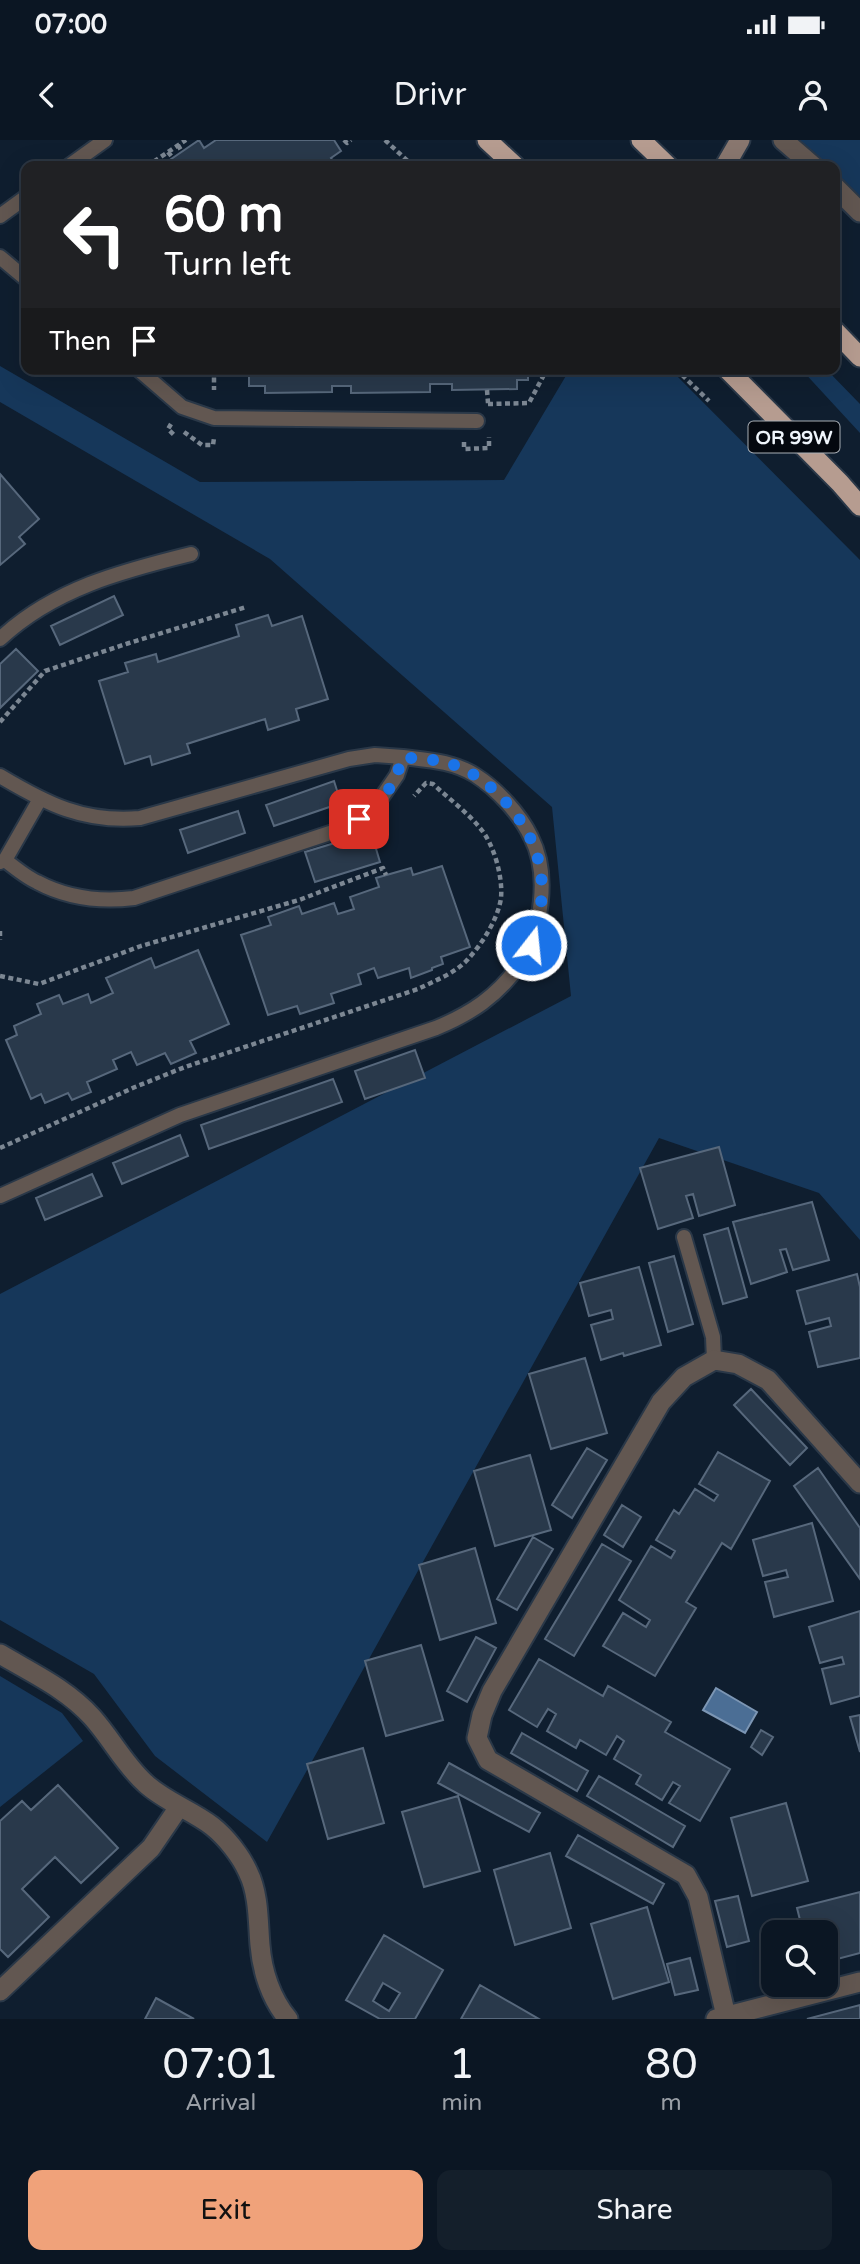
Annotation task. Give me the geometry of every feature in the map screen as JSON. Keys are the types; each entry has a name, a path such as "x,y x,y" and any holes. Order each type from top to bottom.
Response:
{"highway":[{"path":"487,140 510,161"},
{"path":"641,140 663,161"},
{"path":"840,336 860,357"},
{"name":"OR 99W","path":"733,375 860,506"}],"main road":[{"path":"728,161 740,140"}],"street":[{"path":"782,140 807,161"},
{"path":"840,192 860,212"},
{"path":"860,1483 768,1380 738,1364 713,1360 684,1377 661,1402 492,1691 482,1715 477,1738 488,1760 685,1875 698,1897 723,2018 860,1982"},
{"path":"0,1654 79,1703 123,1760 146,1784 213,1827 233,1849 249,1873 257,1902 260,1950 268,1984 283,2017"},
{"path":"0,1990 151,1848 180,1807"}],"lane":[{"path":"76,161 105,140"},
{"path":"0,216 21,201"},
{"path":"0,257 21,275"},
{"path":"145,375 182,407 214,418 485,420"},
{"path":"0,639 30,616 83,585 129,569 191,554"},
{"path":"0,776 63,809 116,820 140,818 349,759 376,755 449,763 474,774 519,816 532,838 539,860 541,907 531,945 511,976 487,1000 464,1017 180,1115 0,1196"},
{"path":"40,799 2,861 36,882 80,898 111,901 134,898 345,828 373,810 397,775 403,757"},
{"path":"684,1237 713,1337 713,1360"}],"path":[{"path":"154,161 186,140"},
{"path":"344,140 347,143 351,140"},
{"path":"385,140 408,161"},
{"path":"178,145 182,152"},
{"path":"168,152 173,158"},
{"path":"214,375 214,390"},
{"path":"488,403 528,402 544,375"},
{"path":"682,375 709,401"},
{"path":"464,449 489,448 485,420 487,390"},
{"path":"0,722 45,671 246,607"},
{"path":"0,1148 185,1067 418,989 468,960 497,912 501,897 496,858 481,828 433,784 426,783 414,796"},
{"path":"0,976 39,984 141,946 299,900 383,868 386,875"},
{"path":"0,930 0,940"}],"shaded area":[{"path":"795,140 860,140 860,202 840,183 840,161 818,161"},
{"path":"0,366 200,482 504,480 566,375 676,375 860,560 860,1240 819,1193 659,1138 267,1842 155,1756 94,1674 0,1620 0,1294 571,996 552,807 270,559 0,402"},
{"path":"807,375 832,375 860,404 860,433"},
{"path":"0,1676 62,1713 83,1741 0,1807"},
{"path":"716,1688 757,1712 745,1733 703,1710"}],"building":[{"path":"199,140 204,148 216,140 334,140 341,151 331,158 333,161 168,161"},
{"path":"249,375 528,375 528,380 517,380 517,389 452,390 452,384 430,384 430,392 351,393 351,386 332,386 332,392 265,393 265,386 249,386"},
{"path":"0,474 39,519 19,537 25,544 0,565"},
{"path":"114,596 123,615 60,645 51,626"},
{"path":"268,615 272,626 302,616 328,699 296,709 299,720 268,730 265,719 187,744 190,753 152,765 150,756 125,764 99,681 128,672 125,663 156,654 158,662 239,636 236,625"},
{"path":"16,649 38,671 0,708 0,664"},
{"path":"334,781 341,803 274,826 266,805"},
{"path":"238,811 245,833 188,853 180,830"},
{"path":"371,832 380,862 315,882 305,852"},
{"path":"442,866 470,947 441,957 443,964 411,978 409,968 378,978 374,968 358,974 361,984 331,994 334,1003 300,1014 297,1006 268,1015 241,935 271,925 268,917 299,906 302,914 334,903 338,914 354,909 350,897 379,887 376,878 411,868 413,875"},
{"path":"198,950 229,1024 190,1041 196,1053 171,1064 165,1053 137,1065 131,1052 113,1060 117,1069 87,1082 91,1092 72,1100 68,1093 45,1103 41,1094 31,1099 6,1040 17,1035 14,1026 41,1014 37,1004 59,995 63,1004 88,994 91,1003 113,993 106,978 151,958 155,968"},
{"path":"415,1050 425,1078 365,1099 355,1071"},
{"path":"333,1079 342,1102 209,1149 201,1125"},
{"path":"180,1135 188,1156 122,1184 113,1163"},
{"path":"719,1147 735,1205 699,1216 693,1194 686,1196 693,1218 658,1229 640,1168"},
{"path":"92,1174 102,1196 45,1220 36,1198"},
{"path":"812,1202 829,1260 793,1270 786,1249 780,1250 787,1272 751,1284 733,1222"},
{"path":"728,1228 747,1297 723,1304 704,1235"},
{"path":"674,1256 693,1324 668,1332 649,1263"},
{"path":"639,1267 661,1345 601,1360 591,1325 613,1319 611,1310 589,1316 580,1283"},
{"path":"857,1274 860,1287 860,1358 818,1367 809,1332 831,1326 829,1318 806,1324 797,1291"},
{"path":"585,1358 607,1433 551,1449 529,1374"},
{"path":"751,1389 807,1448 790,1465 734,1405"},
{"path":"587,1448 607,1460 572,1518 552,1505"},
{"path":"718,1452 770,1481 731,1549 722,1543 686,1602 696,1608 655,1676 603,1646 623,1613 646,1627 650,1620 619,1600 651,1546 671,1558 675,1551 656,1540 674,1510 679,1514 695,1489 714,1501 718,1495 699,1484"},
{"path":"530,1455 551,1530 495,1546 474,1471"},
{"path":"818,1468 860,1528 860,1579 794,1486"},
{"path":"622,1505 641,1517 623,1547 604,1535"},
{"path":"812,1523 833,1601 774,1617 765,1582 788,1577 786,1570 763,1576 753,1540"},
{"path":"533,1537 553,1549 517,1610 497,1599"},
{"path":"602,1544 631,1561 574,1656 545,1639"},
{"path":"475,1548 496,1623 440,1640 419,1565"},
{"path":"860,1611 860,1696 831,1704 822,1669 844,1664 842,1657 820,1663 809,1627"},
{"path":"476,1637 496,1648 467,1702 447,1691"},
{"path":"421,1645 443,1720 386,1736 365,1661"},
{"path":"539,1659 603,1696 608,1686 671,1722 665,1732 730,1769 700,1821 669,1803 680,1786 673,1782 662,1800 636,1784 641,1775 614,1759 624,1741 617,1736 606,1755 580,1740 576,1748 547,1731 556,1714 548,1709 537,1727 509,1710"},
{"path":"860,1715 860,1752 850,1717"},
{"path":"761,1730 773,1737 762,1755 751,1747"},
{"path":"522,1733 588,1771 577,1791 511,1753"},
{"path":"363,1748 384,1823 328,1839 307,1764"},
{"path":"449,1763 540,1813 529,1832 438,1783"},
{"path":"599,1776 685,1826 673,1847 587,1796"},
{"path":"58,1785 118,1848 81,1883 55,1857 22,1889 49,1917 8,1957 0,1949 0,1821 22,1801 31,1810"},
{"path":"458,1796 480,1871 424,1887 402,1812"},
{"path":"786,1803 808,1881 752,1896 731,1818"},
{"path":"578,1835 664,1884 653,1904 566,1856"},
{"path":"550,1853 571,1928 515,1945 494,1870"},
{"path":"860,1892 860,1953 838,1959 838,1920 800,1920 797,1908"},
{"path":"738,1896 749,1941 727,1947 715,1901"},
{"path":"647,1907 669,1982 613,1999 591,1924"},
{"path":"384,1935 443,1970 415,2019 380,2019 346,2000","holes":["383,1983 400,1993 389,2011 373,2001"]},
{"path":"690,1958 698,1990 675,1995 667,1964"},
{"path":"480,1985 539,2019 461,2019"},
{"path":"156,1998 194,2019 145,2019"},
{"path":"860,2005 860,2019 807,2019"}],"route":[{"path":"359,819 373,810 384,796 397,775 403,757 449,763 474,774 519,816 532,838 539,860 541,907 531,945"}]}
